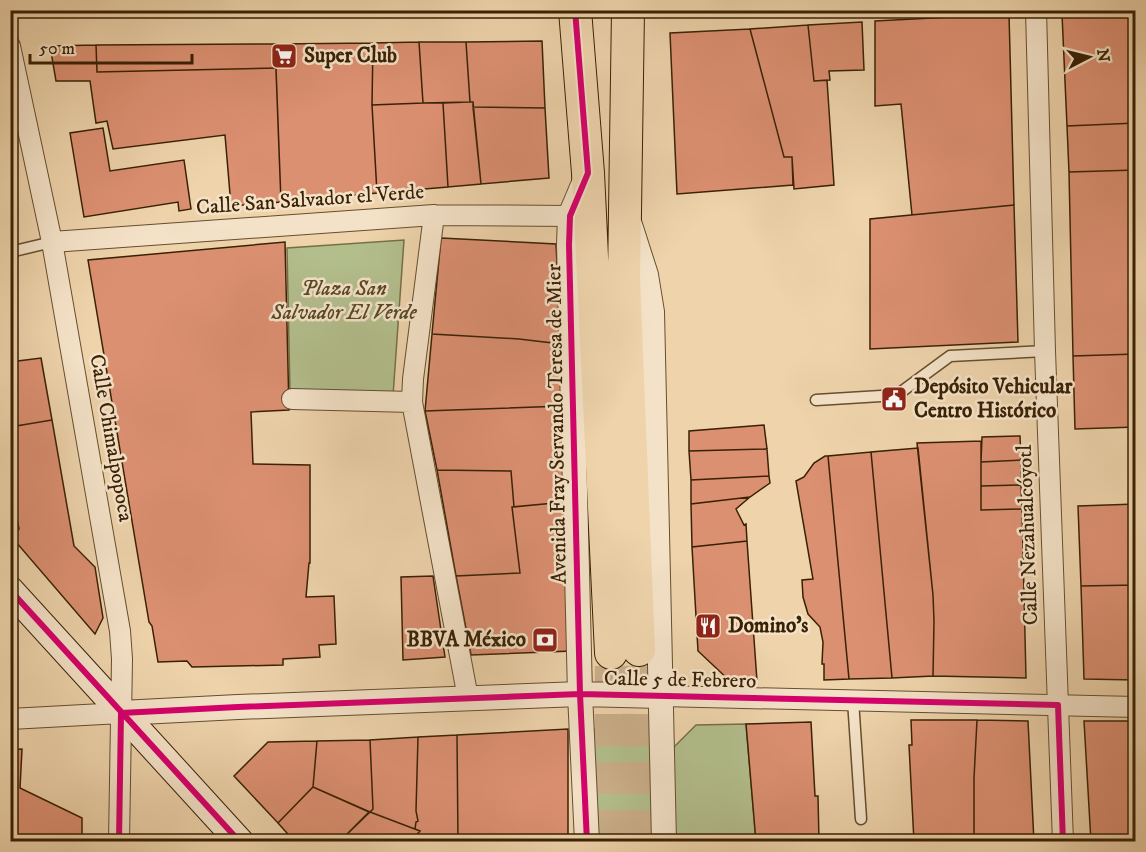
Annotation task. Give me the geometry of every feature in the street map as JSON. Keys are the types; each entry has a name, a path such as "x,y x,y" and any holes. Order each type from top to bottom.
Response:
{"main road":[{"name":"Avenida Fray Servando Teresa de Mier","path":"575,10 625,651 624,279 627,214 628,10"},
{"path":"10,590 240,842"}],"street":[{"name":"Calle Nezahualcóyotl","path":"1036,10 1045,351 1064,842"},
{"name":"Calle Chimalpopoca","path":"10,46 52,242 120,631 122,659 118,842"},
{"name":"Avenida Fray Servando Teresa de Mier","path":"587,842 580,694 569,245 570,216 588,173"},
{"name":"Avenida Fray Servando Teresa de Mier","path":"627,214 646,275 652,312 664,842"},
{"name":"Calle San Salvador el Verde","path":"52,242 434,215 570,216"},
{"path":"434,215 412,402 468,698"},
{"path":"292,399 412,402"},
{"name":"Calle 5 de Febrero","path":"10,719 580,694 1136,706"}],"lane":[{"path":"10,252 52,242"},
{"path":"816,400 897,395 950,356 1045,351"},
{"path":"853,700 861,819"}],"green space":[{"name":"Plaza San Salvador El Verde","path":"404,240 393,396 290,393 287,248"},
{"path":"603,716 645,717 655,729 660,841 595,841 592,734"},
{"path":"746,724 756,841 676,841 674,747 696,725"}],"building":[{"path":"1009,14 1014,205 912,215 901,104 875,106 875,21"},
{"path":"1062,14 1136,14 1136,123 1067,126"},
{"path":"862,22 864,70 829,71 830,80 814,81 808,25"},
{"path":"808,25 814,81 827,80 834,185 794,189 792,157 784,157 750,29"},
{"path":"750,29 784,157 792,157 793,185 677,194 670,33"},
{"path":"542,41 545,108 473,107 473,102 470,102 466,42"},
{"path":"419,42 466,42 470,102 423,103"},
{"path":"419,42 423,103 372,105 373,43"},
{"path":"373,43 372,105 377,193 281,202 275,44"},
{"path":"275,44 276,68 97,72 96,45"},
{"path":"96,45 97,72 276,68 281,202 231,206 225,135 113,149 107,121 96,123 90,81 56,81 50,46"},
{"path":"473,102 481,184 448,187 443,103"},
{"path":"443,103 448,187 377,193 372,105"},
{"path":"473,107 545,108 549,178 481,184"},
{"path":"1136,123 1136,170 1069,172 1067,126"},
{"path":"103,128 110,171 184,160 191,209 179,211 178,202 84,217 70,133"},
{"path":"1136,170 1136,354 1073,356 1069,172"},
{"path":"1014,205 1018,342 870,349 870,219"},
{"path":"441,238 556,244 561,344 432,334"},
{"path":"285,242 289,410 251,412 253,464 310,465 310,563 306,597 334,596 336,644 319,645 320,657 283,659 283,665 192,667 187,661 158,662 152,626 149,622 88,260"},
{"path":"432,334 561,344 564,406 425,411"},
{"path":"1136,354 1136,427 1075,429 1073,356"},
{"path":"41,358 52,420 10,427 10,362"},
{"path":"562,406 564,502 514,507 511,471 437,470 425,411"},
{"path":"52,420 74,546 95,567 103,618 95,634 16,542 10,538 19,529 10,482 10,427"},
{"path":"764,425 767,449 689,451 689,431"},
{"path":"1020,436 1021,460 981,462 982,437"},
{"path":"981,441 981,510 1022,509 1026,678 933,676 933,595 917,443"},
{"path":"918,448 933,595 933,676 892,678 871,452"},
{"path":"767,449 769,476 691,480 689,451"},
{"path":"871,452 892,678 849,679 828,456"},
{"path":"828,456 849,679 824,680 823,642 820,627 808,614 803,597 802,580 813,579 796,481 804,477 814,463"},
{"path":"1021,460 1021,485 981,486 981,462"},
{"path":"437,470 511,471 514,507 512,507 520,573 456,576"},
{"path":"769,476 770,483 750,497 691,504 691,480"},
{"path":"10,482 19,529 10,536"},
{"path":"1021,485 1022,509 981,510 981,486"},
{"path":"750,497 736,509 744,525 746,524 747,541 692,547 691,504"},
{"path":"565,502 572,651 471,655 456,576 520,573 512,507"},
{"path":"1136,504 1136,585 1081,586 1078,506"},
{"path":"747,541 757,681 731,682 698,651 692,547"},
{"path":"433,576 445,657 403,660 401,577"},
{"path":"1136,585 1136,680 1084,679 1081,586"},
{"path":"911,720 977,720 974,842 914,842 909,745 912,745"},
{"path":"977,720 1028,721 1034,842 974,842"},
{"path":"1084,721 1136,721 1136,842 1091,842"},
{"path":"811,722 815,796 818,796 819,842 756,842 746,724"},
{"path":"568,729 568,842 458,842 457,735"},
{"path":"457,735 458,842 410,842 420,831 415,829 418,821 416,811 418,737"},
{"path":"418,737 416,811 418,821 415,829 420,831 370,812 373,809 370,740"},
{"path":"370,740 373,809 370,812 313,787 317,741"},
{"path":"317,741 313,787 278,823 234,776 268,742"},
{"path":"22,749 20,788 82,818 82,842 10,842 10,750"},
{"path":"313,787 369,812 339,842 295,842 278,823"},
{"path":"370,812 420,831 410,842 339,842"}],"tunnel":[{"path":"636,842 639,650"},
{"path":"610,842 611,653"}],"cycle path":[{"path":"575,10 588,173 570,216 569,245 580,694 587,842"},
{"path":"10,590 240,842"},
{"path":"121,713 580,694 1058,705 1063,842"},
{"path":"119,842 121,713"}],"place":[{"name":"Super Club","path":"284,56"},
{"name":"Depósito Vehicular Centro Histórico","path":"894,399"},
{"name":"Domino's","path":"708,626"},
{"name":"BBVA México","path":"545,640"}]}
